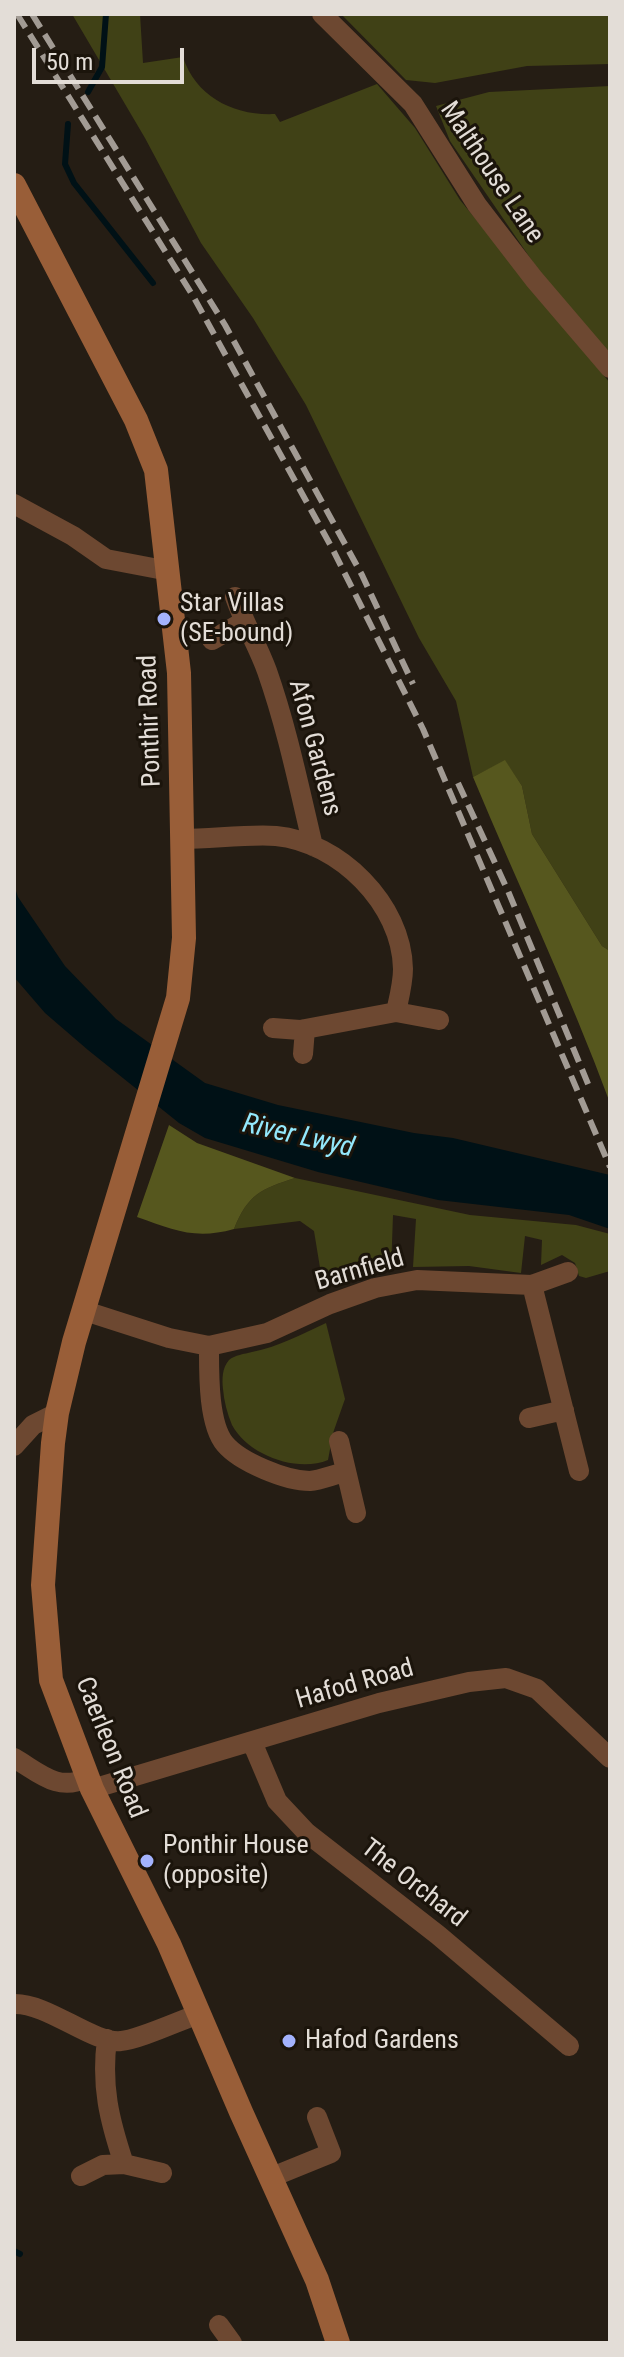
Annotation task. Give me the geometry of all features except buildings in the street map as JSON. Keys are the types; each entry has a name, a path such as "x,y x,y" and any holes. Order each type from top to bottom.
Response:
{"main road":[{"name":"Ponthir Road","path":"14,185 136,420 156,470 179,673 183,839 184,938 178,998 162,1046"},
{"name":"Caerleon Road","path":"162,1046 66,1371 57,1413 43,1585 51,1680 89,1784 169,1944 317,2280 338,2343"}],"street":[{"name":"Malthouse Lane","path":"322,14 413,104 477,205 534,279 610,368"},
{"path":"14,504 73,536 106,559 169,571"},
{"name":"Afon Gardens","path":"235,597 243,622 266,668 280,712 313,846"},
{"path":"212,640 243,622"},
{"name":"Afon Gardens","path":"183,839 276,836 313,846 352,867 380,899 397,939 403,967 396,1012"},
{"path":"273,1028 305,1029 396,1012 439,1020"},
{"path":"303,1054 305,1029"},
{"name":"Barnfield","path":"85,1311 169,1338 209,1346 267,1333 330,1304 375,1288 417,1280 532,1285 568,1272"},
{"path":"532,1285 579,1471"},
{"path":"209,1346 214,1415 224,1443 244,1459 273,1473 310,1481 346,1472"},
{"path":"529,1418 564,1410"},
{"path":"14,1446 33,1425 57,1413"},
{"path":"339,1441 356,1513"},
{"name":"Hafod Road","path":"14,1758 61,1785 89,1784 252,1742 379,1703 469,1682 506,1678 537,1689 610,1758"},
{"name":"The Orchard","path":"252,1742 277,1801 307,1833 438,1935 569,2046"},
{"path":"14,2004 41,2010 107,2039 121,2041 199,2014"},
{"path":"107,2039 103,2065 105,2099 124,2164"},
{"path":"272,2177 331,2153 317,2117"},
{"path":"81,2176 103,2165 124,2164 162,2173"},
{"path":"219,2325 232,2343"}],"shaded area":[{"path":"72,14 140,14 143,63 183,57 197,83 218,101 245,112 275,114 280,122 377,84 415,128 460,200 610,383 610,951 602,946 532,834 522,786 505,761 473,777 456,701 419,638 306,405 253,318 201,243 145,138"},
{"path":"341,14 610,14 610,64 527,66 435,83 406,80"},
{"path":"610,86 610,356 546,281 450,141 436,106 489,92"},
{"path":"505,760 522,786 532,834 602,946 610,951 610,1103 473,777"},
{"path":"169,1125 197,1143 295,1178 257,1194 250,1200 234,1229 196,1233 137,1217"},
{"path":"295,1178 470,1215 576,1225 610,1234 610,1271 586,1278 579,1276 575,1263 562,1255 541,1265 542,1240 525,1236 521,1273 469,1266 413,1267 416,1219 393,1215 391,1271 323,1286 314,1231 300,1221 234,1229 250,1200 257,1194"},
{"path":"326,1323 345,1399 333,1433 328,1460 302,1464 274,1459 249,1445 232,1425 223,1394 225,1366 234,1357 281,1344"}],"water":[{"name":"River Lwyd","path":"14,885 18,897 65,966 116,1019 205,1083 278,1105 453,1138 610,1175 610,1229 569,1215 438,1200 318,1172 205,1138 179,1123 45,1013 14,977"}],"waterway":[{"path":"88,92 102,67 106,14"},
{"path":"68,124 65,164 74,183 153,283"},
{"path":"14,2251 20,2254"}],"railway":[{"path":"17,14 193,296 332,548 423,729 610,1167"},
{"path":"32,14 225,325 362,575 413,684"},
{"path":"458,783 508,891 591,1091"}],"place":[{"name":"Star Villas (SE-bound)","path":"164,619"},
{"name":"Ponthir House (opposite)","path":"147,1861"},
{"name":"Hafod Gardens","path":"289,2041"}]}
